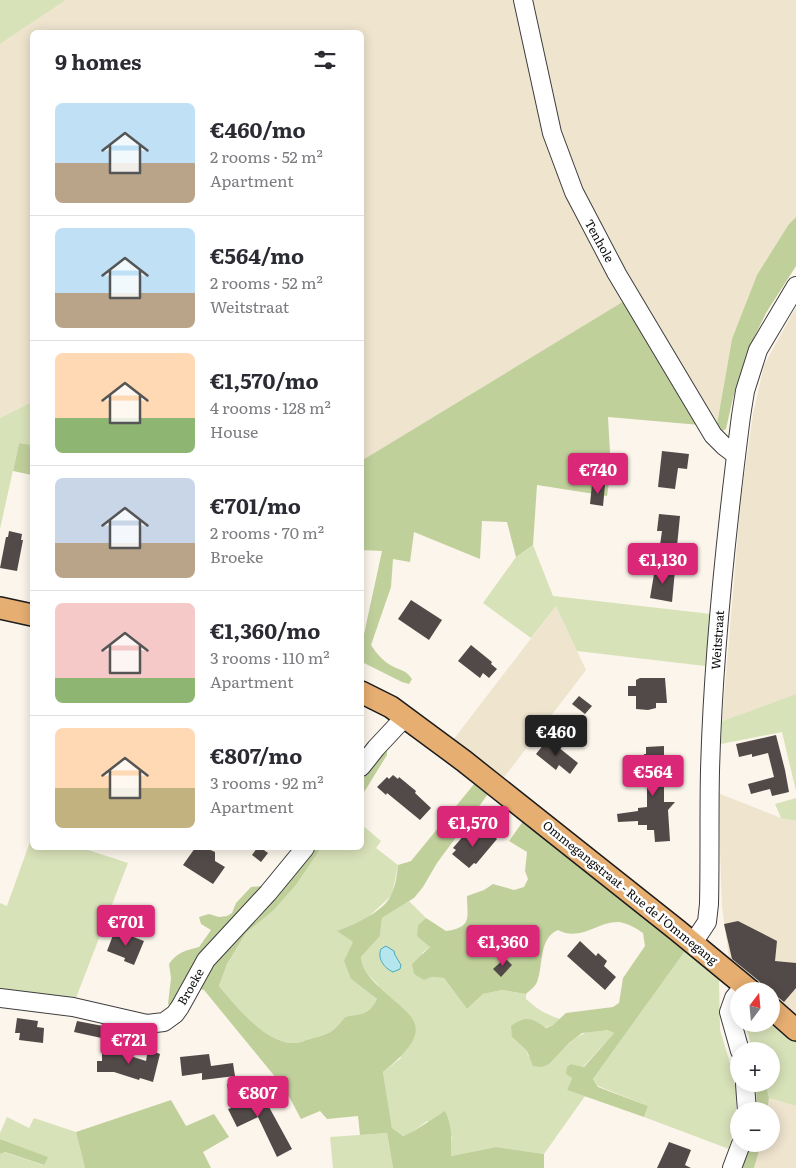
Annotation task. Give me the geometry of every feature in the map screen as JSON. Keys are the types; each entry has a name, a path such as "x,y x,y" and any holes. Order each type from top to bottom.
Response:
{"main road":[{"path":"0,608 30,614"},
{"name":"Ommegangstraat - Rue de l'Ommegang","path":"364,693 386,704 405,717 494,785 693,943 735,982"},
{"path":"780,1016 796,1030"}],"street":[{"name":"Tenhole","path":"523,0 552,133 579,204 614,268 713,435 736,454"},
{"name":"Weitstraat","path":"693,943 707,922 709,904 710,771 718,632 736,454 745,391 758,350 796,286"},
{"path":"364,763 405,717"},
{"name":"Broeke","path":"0,998 73,1007 147,1024 164,1022 175,1014 180,1007 206,960 268,893 303,850"},
{"path":"732,1168 738,1152"}],"shaded area":[{"path":"66,0 519,0 552,148 629,298 364,459 364,30 30,30 30,403 0,418 0,44"},
{"path":"529,0 796,0 796,217 789,224 732,339 717,424 718,428 616,258 566,162"},
{"path":"796,307 796,694 722,721 741,498 753,414 764,365"},
{"path":"556,606 586,670 502,780 453,740"},
{"path":"718,793 781,818 796,821 796,1015 790,1017 780,1009 780,982 749,982 730,966 722,907"},
{"path":"769,1098 796,1106 796,1168 754,1168 759,1152 780,1152 780,1102 768,1102"}],"green space":[{"path":"0,0 66,0 0,44"},
{"path":"796,217 796,266 766,313 748,350 733,398 726,429 722,431 718,428 717,424 732,339 757,275 789,224"},
{"path":"629,298 700,425 608,417 611,470 607,496 537,485 533,545 516,557 507,522 482,521 480,559 414,532 410,562 393,559 391,587 371,645 386,662 410,676 412,679 409,684 364,663 364,634 382,551 364,550 364,459"},
{"path":"30,403 30,445 19,443 0,529 0,418"},
{"path":"19,443 30,445 30,475 13,471"},
{"path":"533,545 553,596 711,614 705,666 577,651 556,606 531,638 483,603 516,557"},
{"path":"796,694 796,791 782,732 721,744 722,721"},
{"path":"387,749 387,755 364,792 364,753"},
{"path":"475,783 488,794 437,863 414,898 382,918 380,936 361,957 366,972 412,1018 416,1028 413,1039 403,1054 383,1072 392,1128 403,1136 445,1111 451,1133 451,1156 496,1147 544,1154 544,1168 393,1168 387,1133 360,1135 358,1116 327,1119 320,1111 301,1119 285,1089 204,990 189,986 175,1009 168,1004 171,978 169,964 182,952 199,947 211,930 201,924 199,917 209,914 219,917 227,916 232,913 236,903 251,887 264,886 307,850 320,850 296,885 274,910 246,933 227,964 219,986 252,1022 274,1038 284,1042 299,1043 326,1034 333,1030 345,1017 367,1011 377,999 351,979 344,961 353,942 337,931 360,921 383,906 389,900 393,890 398,865 411,861"},
{"path":"796,798 796,821 781,818 775,804"},
{"path":"524,820 688,947 593,1079 598,1087 648,1106 644,1117 567,1090 572,1078 566,1074 567,1067 571,1064 584,1067 614,1033 607,1030 582,1033 569,1043 549,1064 542,1067 533,1066 527,1051 512,1037 511,1026 521,1020 529,1019 546,1028 553,1025 566,1013 613,1007 619,1003 623,978 645,946 643,933 637,929 618,922 574,934 558,930 547,939 537,982 526,994 502,990 483,994 467,1009 444,978 431,977 424,980 414,974 412,964 430,947 417,936 418,925 426,918 446,931 455,929 465,924 467,920 467,896 484,890 493,884 514,890 524,887 528,879 525,871 527,852 509,841"},
{"path":"364,827 381,841 376,848 398,865 392,895 364,921 338,931 353,942 351,979 377,999 367,1011 345,1017 333,1030 326,1034 299,1043 284,1042 263,1031 252,1022 219,986 227,964 246,933 274,910 296,885 320,850 364,850"},
{"path":"30,842 30,850 88,850 128,863 74,1003 0,993 0,903 7,906"},
{"path":"409,901 426,918 418,925 430,947 422,953 431,977 444,978 467,1009 483,994 502,990 526,994 526,999 534,1006 560,1019 553,1025 512,1037 527,1051 528,1056 549,1064 570,1043 586,1032 604,1030 614,1033 583,1067 571,1064 572,1078 567,1090 585,1096 544,1154 496,1147 451,1156 452,1137 427,1121 414,1131 403,1136 392,1128 383,1072 401,1058 378,985 364,970 361,957 380,936 382,918"},
{"path":"688,947 717,971 719,980 720,1030 730,1063 730,1092 736,1093 736,1102 730,1102 729,1149 644,1117 648,1106 598,1086 593,1079"},
{"path":"780,1024 796,1037 796,1106 769,1098 768,1092 780,1092 780,1042 750,1042 748,1033 780,1032"},
{"path":"756,1092 768,1092 768,1102 757,1102"},
{"path":"171,1100 186,1126 214,1114 229,1137 203,1152 211,1168 85,1168 76,1132"},
{"path":"7,1117 29,1128 34,1118 76,1132 85,1168 0,1168 0,1154 4,1152 43,1165 47,1157 0,1139 0,1133"},
{"path":"387,1133 393,1168 333,1168 330,1137"},
{"path":"0,1139 48,1157 44,1165 5,1152 0,1154"},
{"path":"748,1152 759,1152 754,1168 742,1168"}],"water":[{"path":"386,946 394,951 401,965 400,969 393,972 382,962 380,956 381,949"}],"building":[{"path":"662,451 689,454 687,469 678,468 675,489 658,487"},
{"path":"592,484 605,485 603,506 590,504"},
{"path":"659,514 680,516 677,546 660,545 662,531 657,531"},
{"path":"9,531 22,534 21,540 23,540 17,571 0,568"},
{"path":"655,568 675,570 672,602 650,598"},
{"path":"411,600 442,620 429,640 398,619"},
{"path":"471,645 492,662 491,664 497,669 489,678 483,673 480,678 458,661"},
{"path":"640,678 665,678 667,703 656,703 656,708 648,710 636,709 636,696 628,696 628,686 636,686 636,680"},
{"path":"579,696 592,706 585,714 572,704"},
{"path":"776,735 789,792 772,796 770,789 751,794 748,784 774,777 768,753 752,757 752,754 739,757 736,744"},
{"path":"548,739 578,763 570,774 559,765 556,770 536,754"},
{"path":"664,746 664,802 675,802 668,810 670,841 655,842 654,830 647,830 647,825 638,825 638,821 618,822 617,814 638,811 638,808 647,807 647,784 644,784 644,754 646,754 646,747"},
{"path":"393,775 398,779 399,777 416,791 415,793 431,808 420,820 377,787 387,777 389,779"},
{"path":"487,830 497,839 476,864 474,863 469,868 452,854 456,850 453,848 465,834 474,841"},
{"path":"194,850 210,850 215,852 215,861 225,867 213,884 183,865"},
{"path":"256,850 264,850 268,853 261,862 252,855"},
{"path":"738,921 777,941 775,961 796,963 796,988 784,1002 780,999 780,982 760,982 732,959 724,924"},
{"path":"115,930 144,941 134,965 124,961 125,958 107,951"},
{"path":"580,941 596,956 598,953 607,961 604,966 616,977 605,990 567,956"},
{"path":"505,958 512,965 501,977 493,969"},
{"path":"17,1018 38,1021 37,1027 44,1028 43,1043 19,1040 20,1033 15,1033"},
{"path":"77,1021 108,1027 106,1039 74,1032"},
{"path":"102,1047 146,1061 148,1049 160,1054 153,1082 140,1078 139,1080 114,1072 97,1072 97,1061 102,1061"},
{"path":"209,1054 211,1066 233,1063 235,1076 202,1080 202,1073 182,1076 180,1057"},
{"path":"237,1082 240,1103 249,1099 251,1102 266,1095 271,1106 269,1107 292,1149 277,1157 258,1117 237,1127 228,1109 231,1108 227,1084"},
{"path":"669,1142 691,1150 685,1165 691,1168 657,1168"}]}
